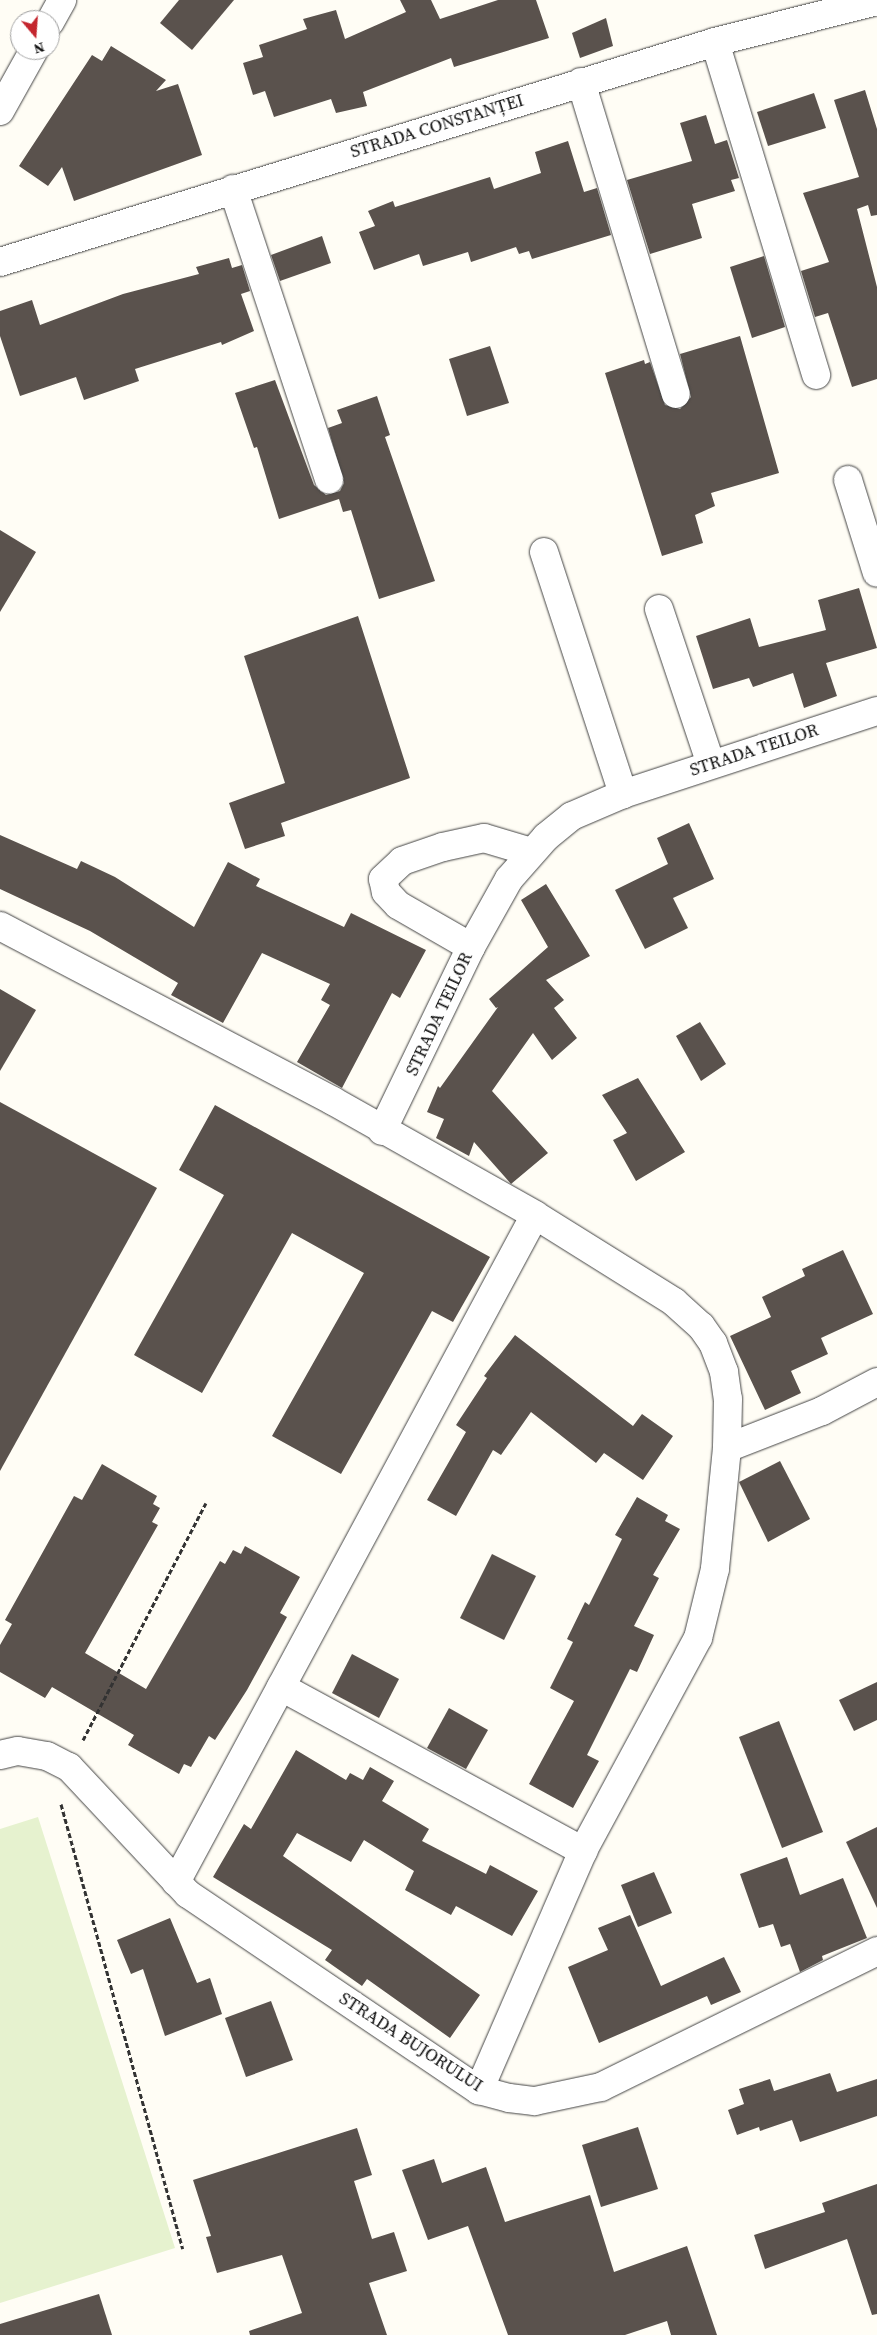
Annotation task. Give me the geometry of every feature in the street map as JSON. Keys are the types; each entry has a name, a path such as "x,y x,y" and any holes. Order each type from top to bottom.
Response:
{"street":[{"name":"STRADA CONSTANȚEI","path":"0,262 715,42 877,1"},
{"path":"715,42 816,375"},
{"path":"0,111 28,60"},
{"path":"582,82 676,394"},
{"path":"233,189 330,480"},
{"path":"848,480 877,573"},
{"path":"544,552 624,794"},
{"path":"659,609 711,764"},
{"name":"STRADA TEILOR","path":"382,1130 471,947 509,879 530,852 572,816 624,794 711,764 877,711"},
{"path":"471,947 398,906 386,892 383,878 402,861 443,847 484,838 530,852"},
{"path":"0,926 382,1130 535,1215 674,1302 701,1326 713,1343 724,1372 728,1399 727,1448 715,1569 698,1638 583,1851 479,2090"},
{"path":"176,1882 535,1215"},
{"path":"727,1448 822,1411 877,1382"},
{"path":"281,1687 583,1851"},
{"path":"0,1755 18,1751 58,1761"},
{"name":"STRADA BUJORULUI","path":"58,1761 176,1882 204,1905 479,2090 535,2101 602,2087 877,1951"}],"path":[{"path":"183,2249 58,1761 206,1503"}],"green space":[{"path":"38,1817 175,2248 0,2303 0,1829"}],"building":[{"path":"179,0 234,0 192,50 160,23"},
{"path":"400,0 431,0 440,19 498,0 536,0 549,38 454,67 451,58 363,92 367,106 336,113 331,99 274,117 265,91 253,95 243,63 263,57 259,45 307,29 303,19 336,10 345,39 406,12"},
{"path":"606,18 613,46 580,58 572,33"},
{"path":"111,46 166,80 156,91 178,84 202,155 74,201 62,167 48,186 19,166 92,55 102,61"},
{"path":"865,90 877,129 877,215 871,216 868,205 857,209 877,287 877,379 852,387 828,313 815,317 801,271 829,262 803,193 859,177 834,100"},
{"path":"814,93 826,128 768,146 757,112"},
{"path":"706,115 715,144 727,140 739,178 731,180 735,191 692,204 702,238 650,254 627,180 692,161 680,123"},
{"path":"568,141 584,192 597,188 611,235 532,259 529,251 519,254 516,247 471,262 468,252 423,266 419,254 374,270 359,232 375,226 368,211 393,201 395,207 490,177 494,189 541,173 535,152"},
{"path":"322,236 331,263 280,281 271,255"},
{"path":"764,256 785,327 752,338 730,267"},
{"path":"229,258 232,268 242,265 250,291 241,294 254,331 222,345 221,342 135,369 139,381 84,400 76,377 20,396 0,336 0,311 32,300 40,325 123,294 199,274 196,267"},
{"path":"740,336 779,473 711,493 715,506 695,515 703,543 662,556 605,373 644,360 645,364 650,362 665,405 680,409 691,397 680,354"},
{"path":"490,346 509,403 467,416 449,359"},
{"path":"275,380 314,485 326,495 340,491 344,483 328,428 342,423 337,410 377,396 390,435 385,437 435,581 379,599 351,510 343,512 339,499 279,519 257,447 254,448 235,393"},
{"path":"0,530 36,552 0,612"},
{"path":"859,588 877,648 826,663 837,696 804,708 793,673 753,687 749,678 713,689 696,636 750,618 759,647 826,630 818,600"},
{"path":"358,616 410,778 281,823 285,836 245,849 229,803 285,783 244,656"},
{"path":"689,823 714,879 673,898 688,928 645,949 615,890 668,864 657,838"},
{"path":"0,835 77,869 81,861 115,877 194,927 228,862 260,879 256,886 344,927 351,913 426,950 400,998 392,993 342,1088 297,1062 330,1005 321,1000 330,984 262,953 223,1023 171,995 178,983 90,931 0,889"},
{"path":"546,884 590,956 546,980 564,1000 554,1008 577,1038 552,1060 533,1033 492,1091 548,1153 511,1184 474,1142 469,1156 436,1138 444,1119 427,1112 438,1086 440,1088 498,1007 496,1008 489,999 548,947 521,900"},
{"path":"0,989 36,1010 0,1071"},
{"path":"700,1022 726,1064 701,1081 676,1036"},
{"path":"638,1078 685,1152 636,1181 613,1140 627,1133 602,1095"},
{"path":"0,1102 157,1188 0,1471"},
{"path":"215,1105 490,1257 453,1322 432,1311 341,1474 272,1436 364,1273 292,1233 202,1393 134,1355 224,1195 179,1170"},
{"path":"843,1250 873,1314 821,1338 828,1354 791,1371 801,1393 765,1410 730,1336 771,1317 762,1297 805,1276 802,1269"},
{"path":"515,1335 633,1426 642,1414 673,1436 643,1480 604,1453 596,1463 531,1412 501,1455 493,1450 456,1516 427,1500 466,1432 456,1425 487,1378 484,1376"},
{"path":"780,1461 810,1519 768,1542 739,1482"},
{"path":"102,1464 157,1496 153,1504 160,1508 152,1522 158,1525 85,1653 146,1689 220,1561 225,1564 233,1550 241,1554 245,1546 300,1577 280,1613 287,1617 247,1690 215,1740 209,1736 191,1767 184,1764 179,1774 128,1745 134,1735 52,1687 45,1698 0,1672 0,1645 12,1624 5,1620 74,1496 82,1500"},
{"path":"637,1497 668,1515 665,1521 680,1529 653,1575 659,1578 634,1626 654,1635 637,1672 630,1669 587,1755 599,1761 573,1808 529,1784 574,1701 550,1688 573,1642 567,1639 585,1602 589,1605 622,1539 615,1535"},
{"path":"492,1554 536,1576 504,1640 460,1618"},
{"path":"352,1654 399,1679 379,1718 332,1693"},
{"path":"877,1682 877,1720 854,1731 839,1700"},
{"path":"449,1708 488,1730 466,1769 427,1748"},
{"path":"779,1721 823,1832 782,1848 739,1737"},
{"path":"296,1750 346,1780 350,1773 363,1780 370,1767 394,1781 382,1801 429,1829 422,1841 486,1874 490,1865 538,1891 512,1936 456,1906 451,1915 405,1890 414,1871 364,1840 351,1862 297,1833 283,1856 480,1995 450,2038 367,1979 362,1986 325,1960 332,1950 213,1877 244,1824 251,1829"},
{"path":"877,1827 877,1908 846,1842"},
{"path":"787,1857 800,1895 843,1878 867,1938 822,1956 823,1960 800,1972 790,1944 781,1947 773,1924 759,1928 740,1874"},
{"path":"654,1872 672,1913 638,1927 621,1885"},
{"path":"630,1915 661,1986 724,1957 741,1992 711,2005 707,1996 599,2043 568,1967 608,1950 598,1928"},
{"path":"170,1918 197,1983 210,1978 222,2014 165,2036 143,1969 131,1974 117,1940"},
{"path":"271,2001 293,2060 246,2077 225,2018"},
{"path":"830,2073 837,2092 877,2079 877,2116 800,2142 792,2120 760,2131 759,2127 737,2135 728,2110 744,2104 739,2089 770,2079 774,2091"},
{"path":"638,2127 658,2189 601,2207 582,2145"},
{"path":"357,2128 372,2175 354,2181 372,2239 394,2232 407,2271 369,2283 387,2335 250,2335 249,2331 302,2313 282,2255 217,2273 206,2237 211,2236 193,2180"},
{"path":"434,2159 442,2183 486,2167 505,2222 590,2195 614,2272 687,2246 717,2335 671,2335 667,2321 625,2335 508,2335 468,2226 428,2240 402,2170"},
{"path":"877,2184 877,2314 872,2315 847,2239 765,2269 754,2235 825,2212 822,2203"},
{"path":"99,2294 112,2335 0,2335 0,2324"}]}
